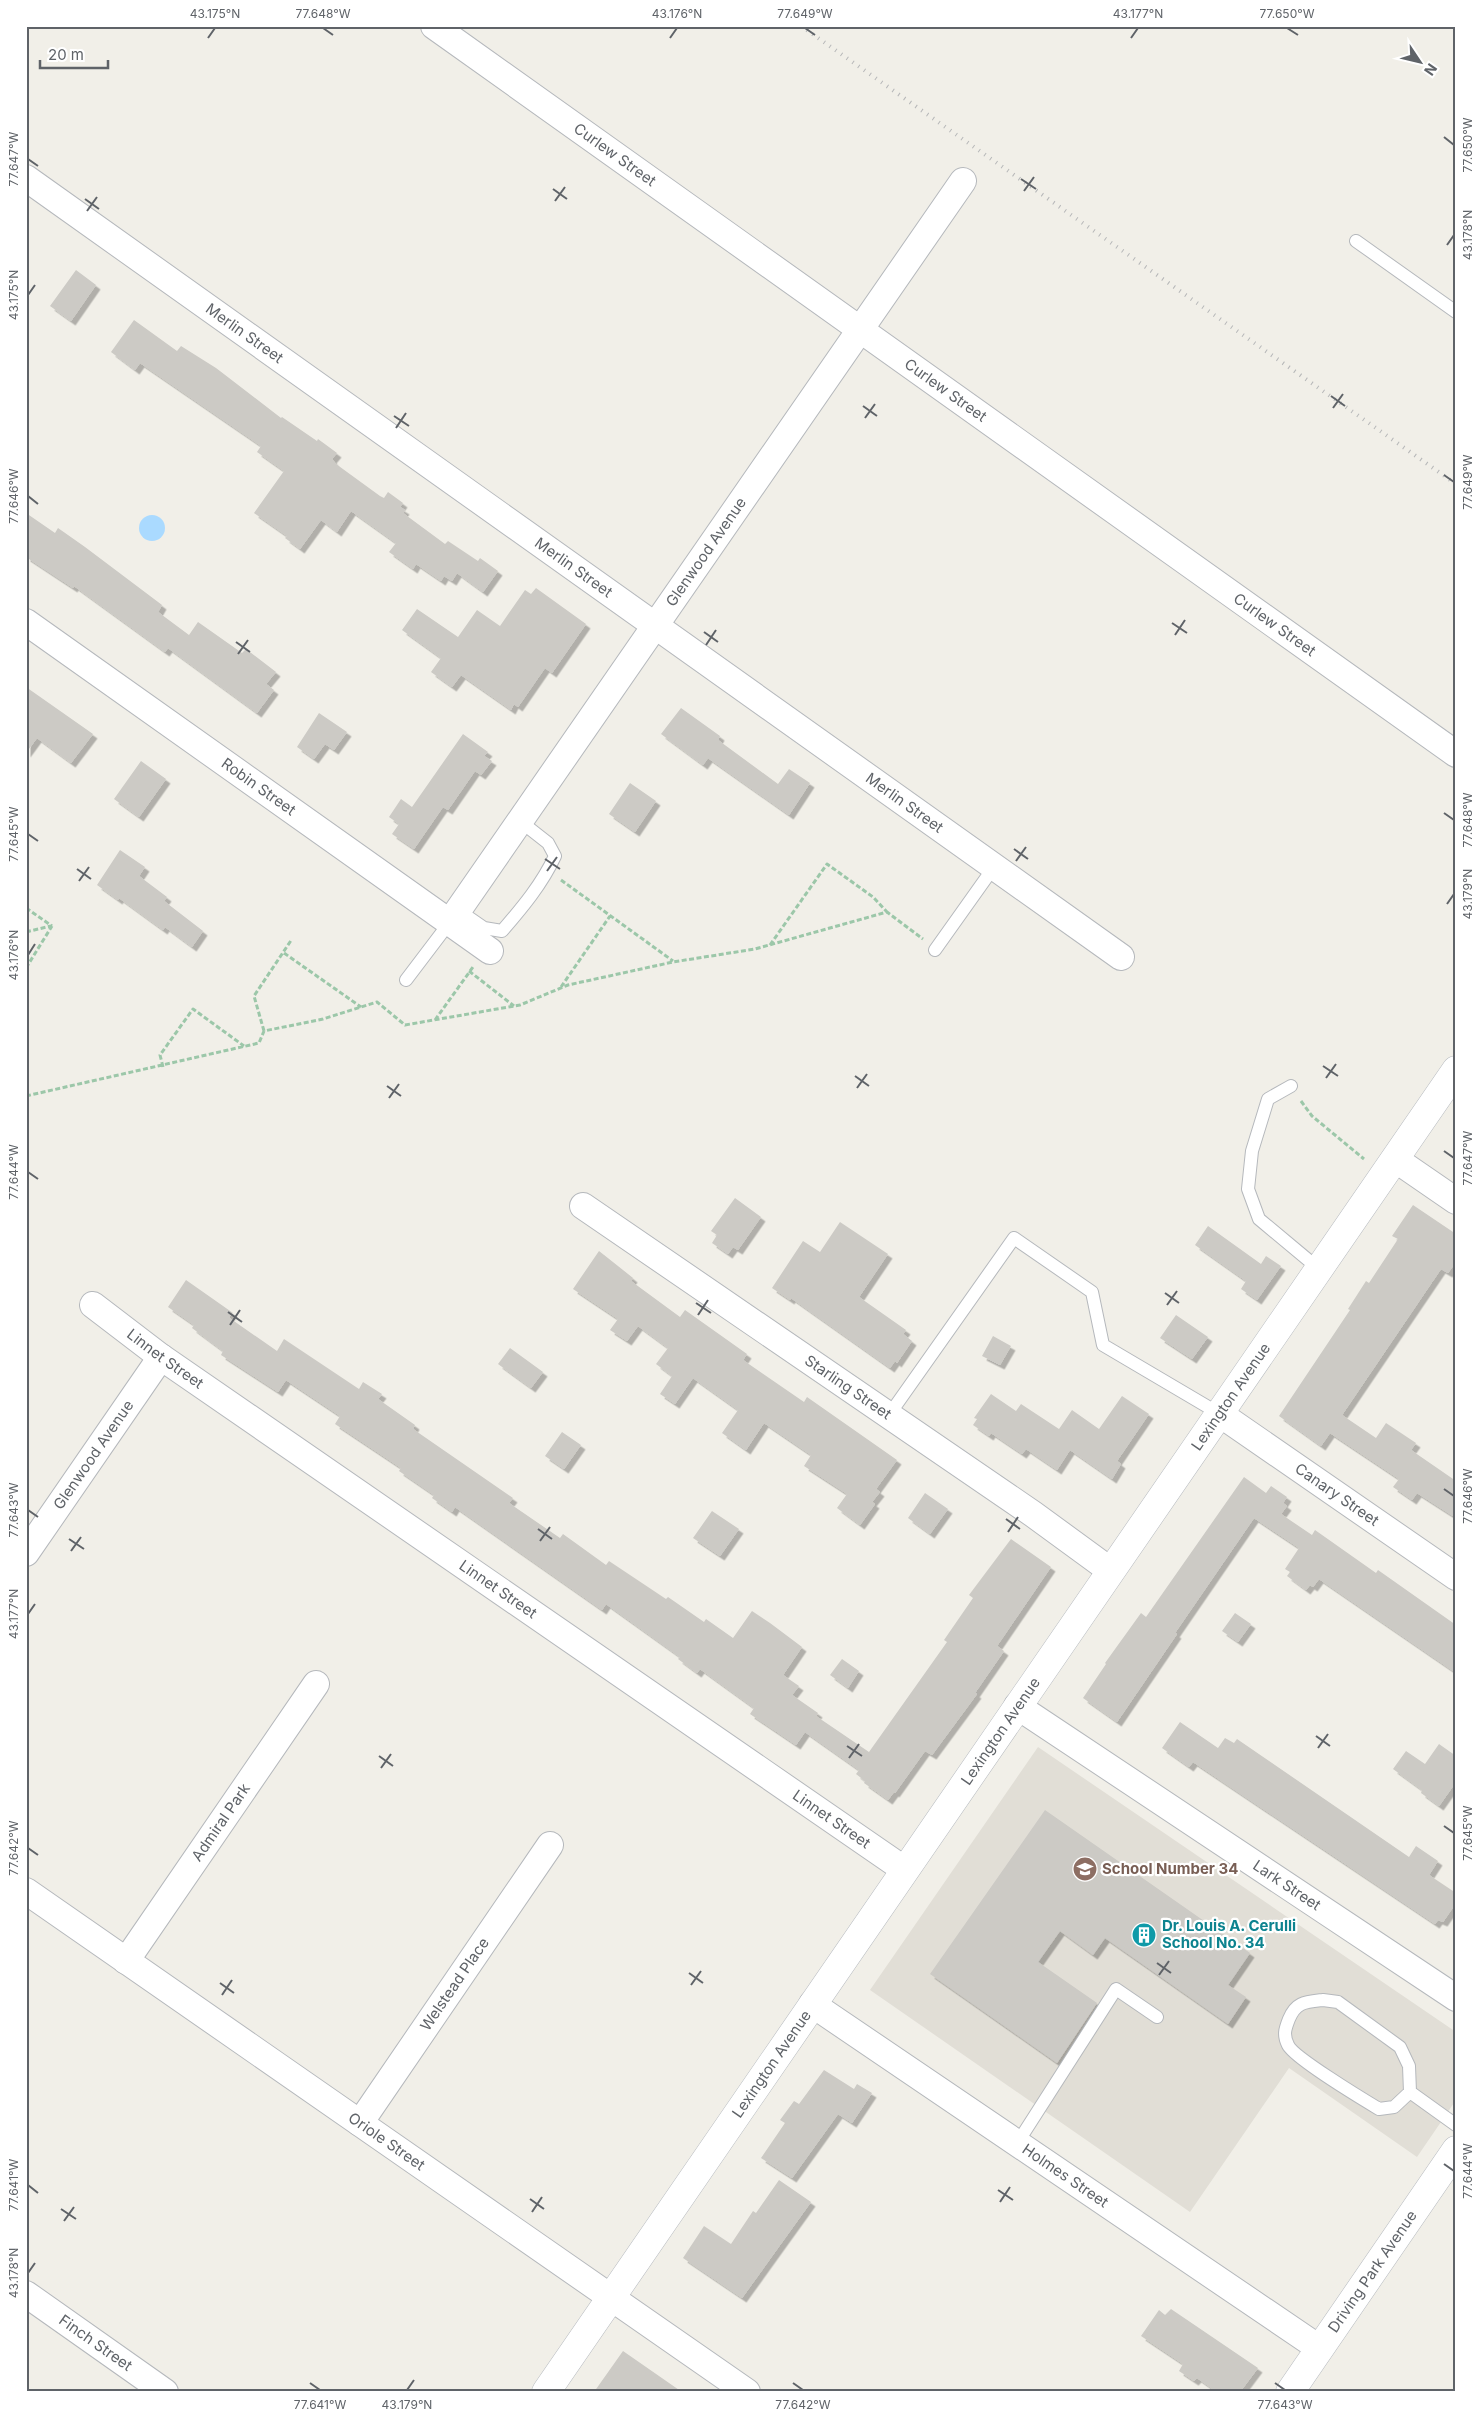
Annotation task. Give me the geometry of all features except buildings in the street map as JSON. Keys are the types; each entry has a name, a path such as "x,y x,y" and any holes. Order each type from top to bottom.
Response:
{"main road":[{"name":"Lexington Avenue","path":"546,2392 1456,1070"},
{"name":"Driving Park Avenue","path":"1290,2392 1456,2150"}],"street":[{"name":"Curlew Street","path":"434,26 1456,754"},
{"name":"Merlin Street","path":"26,178 1121,957"},
{"name":"Glenwood Avenue","path":"454,916 963,181"},
{"name":"Robin Street","path":"26,622 454,916 490,951"},
{"path":"1389,1167 1456,1200"},
{"name":"Starling Street","path":"583,1206 1033,1514 1111,1571"},
{"name":"Linnet Street","path":"93,1305 161,1357 905,1870"},
{"name":"Glenwood Avenue","path":"26,1553 161,1357"},
{"name":"Canary Street","path":"1220,1414 1456,1577"},
{"name":"Admiral Park","path":"126,1961 316,1684"},
{"name":"Lark Street","path":"1017,1706 1456,1998"},
{"name":"Welstead Place","path":"360,2124 550,1846"},
{"name":"Oriole Street","path":"26,1891 747,2392"},
{"name":"Holmes Street","path":"812,2004 1319,2348"},
{"name":"Finch Street","path":"26,2294 165,2392"}],"lane":[{"path":"1356,241 1456,312"},
{"path":"406,980 454,916 484,928 502,930 548,871 555,856 548,843 520,821"},
{"path":"935,949 994,867"},
{"path":"1291,1086 1268,1100 1252,1151 1248,1189 1259,1219 1319,1268"},
{"path":"889,1415 1014,1238 1092,1292 1103,1344 1220,1414"},
{"path":"1018,2142 1116,1989 1157,2017"},
{"path":"1322,2000 1338,2002 1350,2010 1400,2047 1410,2066 1410,2092 1394,2106 1379,2109 1319,2070 1288,2047 1284,2031 1293,2009 1304,2002 1322,2000"},
{"path":"1410,2092 1456,2125"}],"path":[{"path":"770,945 827,864 874,897 887,912 935,949"},
{"path":"548,871 673,962"},
{"path":"26,908 52,926"},
{"path":"264,1031 323,1019 376,1002 405,1026 514,1006 560,988 673,962 770,945 887,912"},
{"path":"560,988 610,916"},
{"path":"26,932 52,926"},
{"path":"26,968 52,926"},
{"path":"26,1096 259,1043 264,1031 254,996 292,939"},
{"path":"434,1021 469,970 490,951"},
{"path":"284,953 361,1007"},
{"path":"469,970 514,1006"},
{"path":"163,1066 160,1055 193,1009 245,1046"},
{"path":"1291,1086 1312,1116 1389,1167"}],"shaded area":[{"name":"School Number 34","path":"1038,1747 1456,2032 1456,2100 1417,2157 1289,2068 1190,2212 870,1990"}],"water":[{"path":"152,515 161,519 165,528 161,537 152,541 143,537 139,528 143,519"}],"railway":[{"path":"801,26 1456,484"}],"place":[{"name":"School Number 34","path":"1085,1869"},
{"name":"Dr. Louis A. Cerulli School No. 34","path":"1144,1935"}]}
